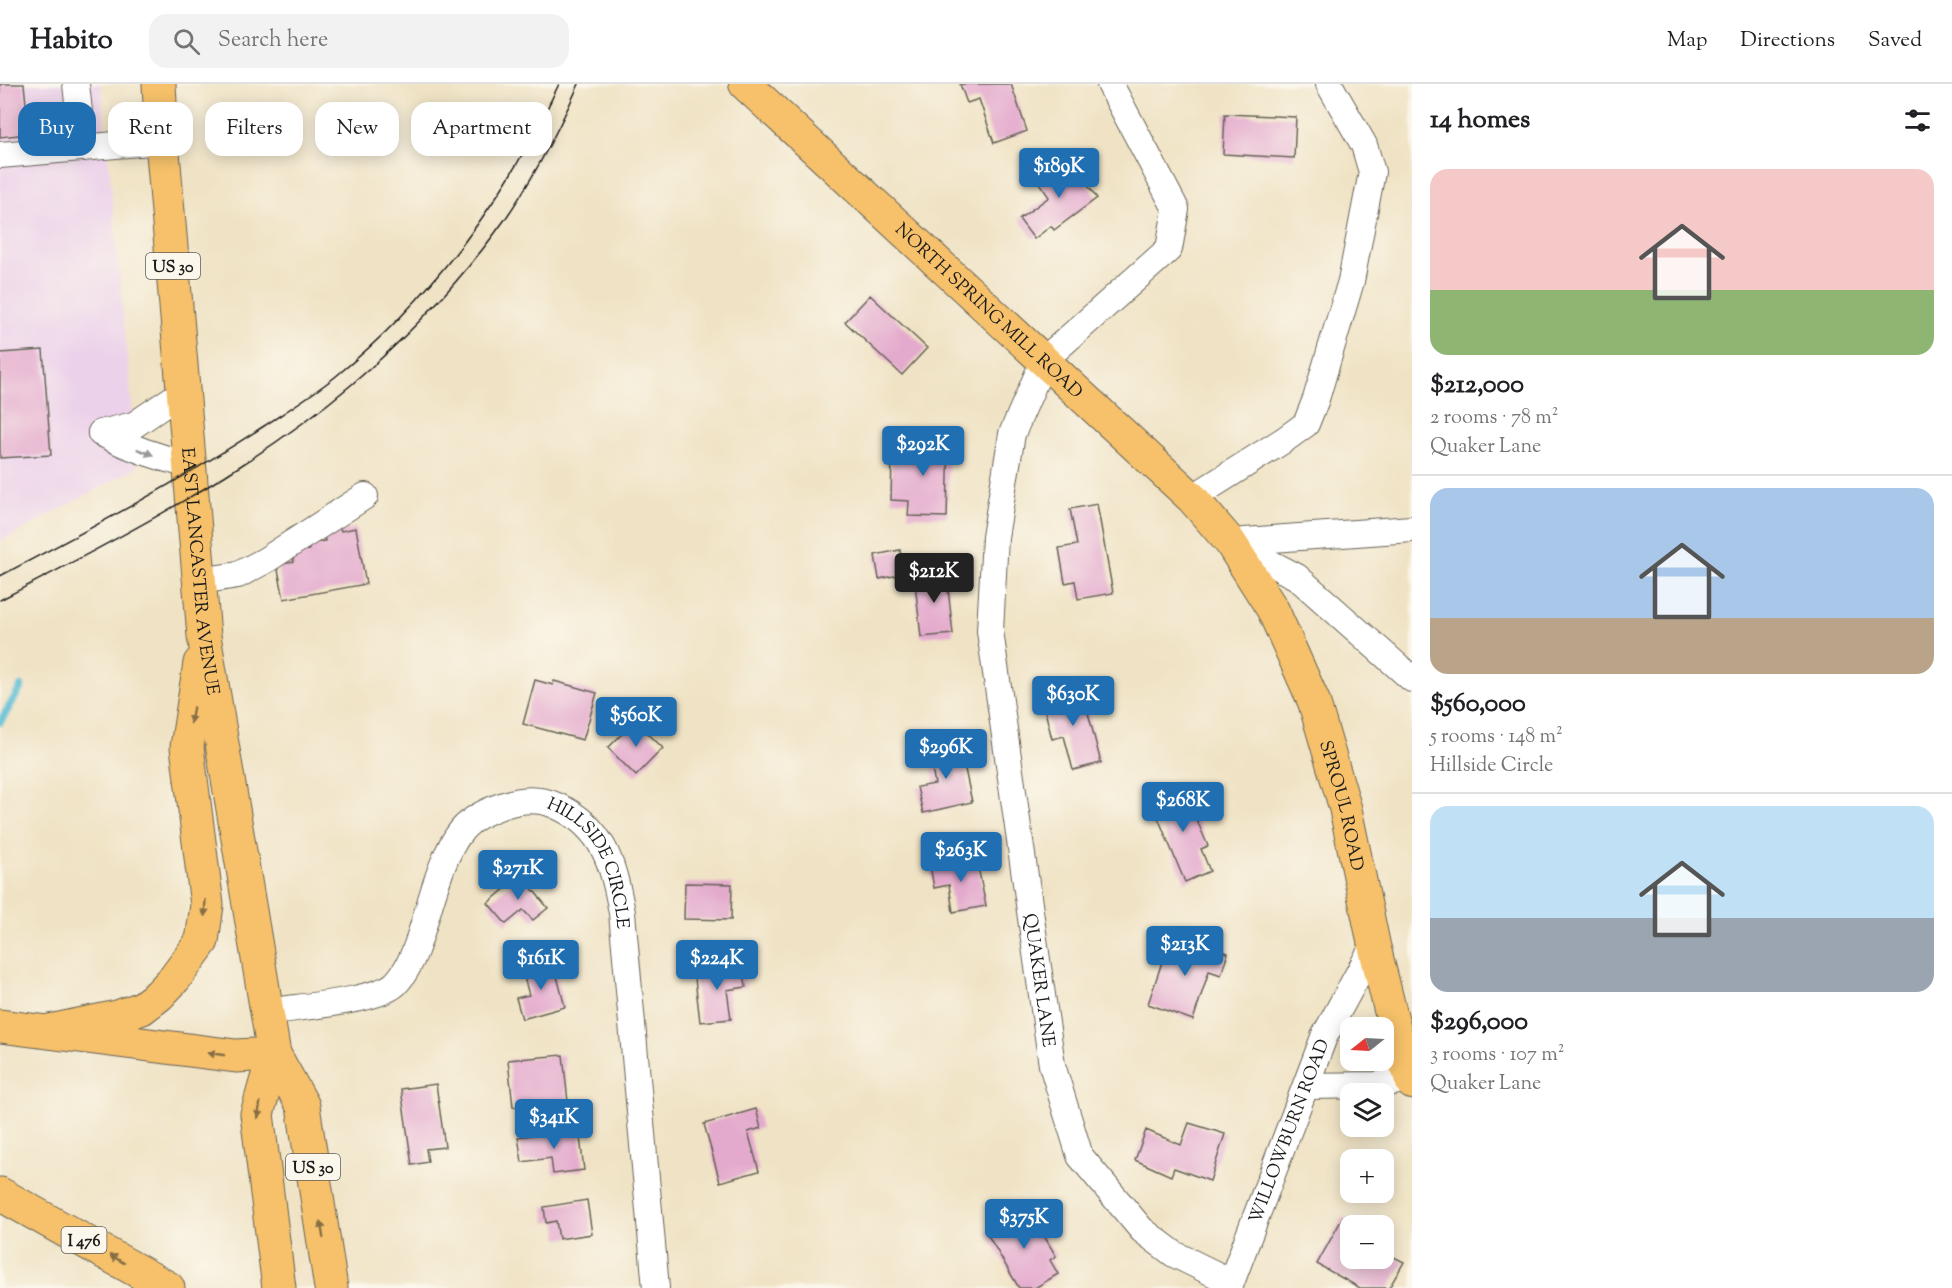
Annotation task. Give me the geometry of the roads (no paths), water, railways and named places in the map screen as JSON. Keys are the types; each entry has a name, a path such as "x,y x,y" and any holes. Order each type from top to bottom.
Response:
{"highway":[{"name":"EAST LANCASTER AVENUE","path":"159,84 160,102"},
{"name":"EAST LANCASTER AVENUE","path":"163,156 204,636 274,1054 303,1106 331,1288"},
{"path":"50,1032 118,1017 142,1008 159,995 175,978 202,941 207,905 187,747 204,636"},
{"path":"0,1026 236,1056 274,1054"},
{"name":"EAST LANCASTER AVENUE","path":"274,1054 257,1114 279,1288"},
{"name":"I 476","path":"0,1194 168,1288"}],"main road":[{"name":"NORTH SPRING MILL ROAD","path":"745,84 1192,498 1230,542"},
{"name":"SPROUL ROAD","path":"1230,542 1273,610 1314,702 1345,807 1374,945 1396,1034 1411,1081"}],"street":[{"path":"76,84 78,102"},
{"path":"1044,360 1169,249 1176,209 1110,84"},
{"path":"1192,498 1284,440 1306,423 1316,399 1351,281 1372,172 1364,145 1329,84"},
{"path":"0,155 18,153"},
{"name":"QUAKER LANE","path":"1044,360 1012,434 995,537 990,631 1052,1065 1080,1156 1142,1230 1174,1254 1230,1285"},
{"path":"184,391 134,425 102,434 162,458 190,465"},
{"path":"200,581 238,575 266,560 365,496"},
{"path":"1230,542 1412,529"},
{"path":"1230,542 1297,578 1412,679"},
{"name":"HILLSIDE CIRCLE","path":"267,1012 374,994 393,986 402,976 415,953 445,860 462,830 474,820 512,803 540,800 575,815 594,831 617,883 623,924 656,1288"},
{"name":"WILLOWBURN ROAD","path":"1230,1285 1324,1037 1374,945"},
{"path":"1306,1086 1376,1085 1411,1081"}],"waterway":[{"path":"0,722 21,687"}],"tram line":[{"path":"0,576 134,504 232,447 318,390 370,347 434,280 491,205 516,166 559,84"},
{"path":"0,600 182,502 270,447 351,385 408,333 443,296 505,220 540,163 579,84"}]}
